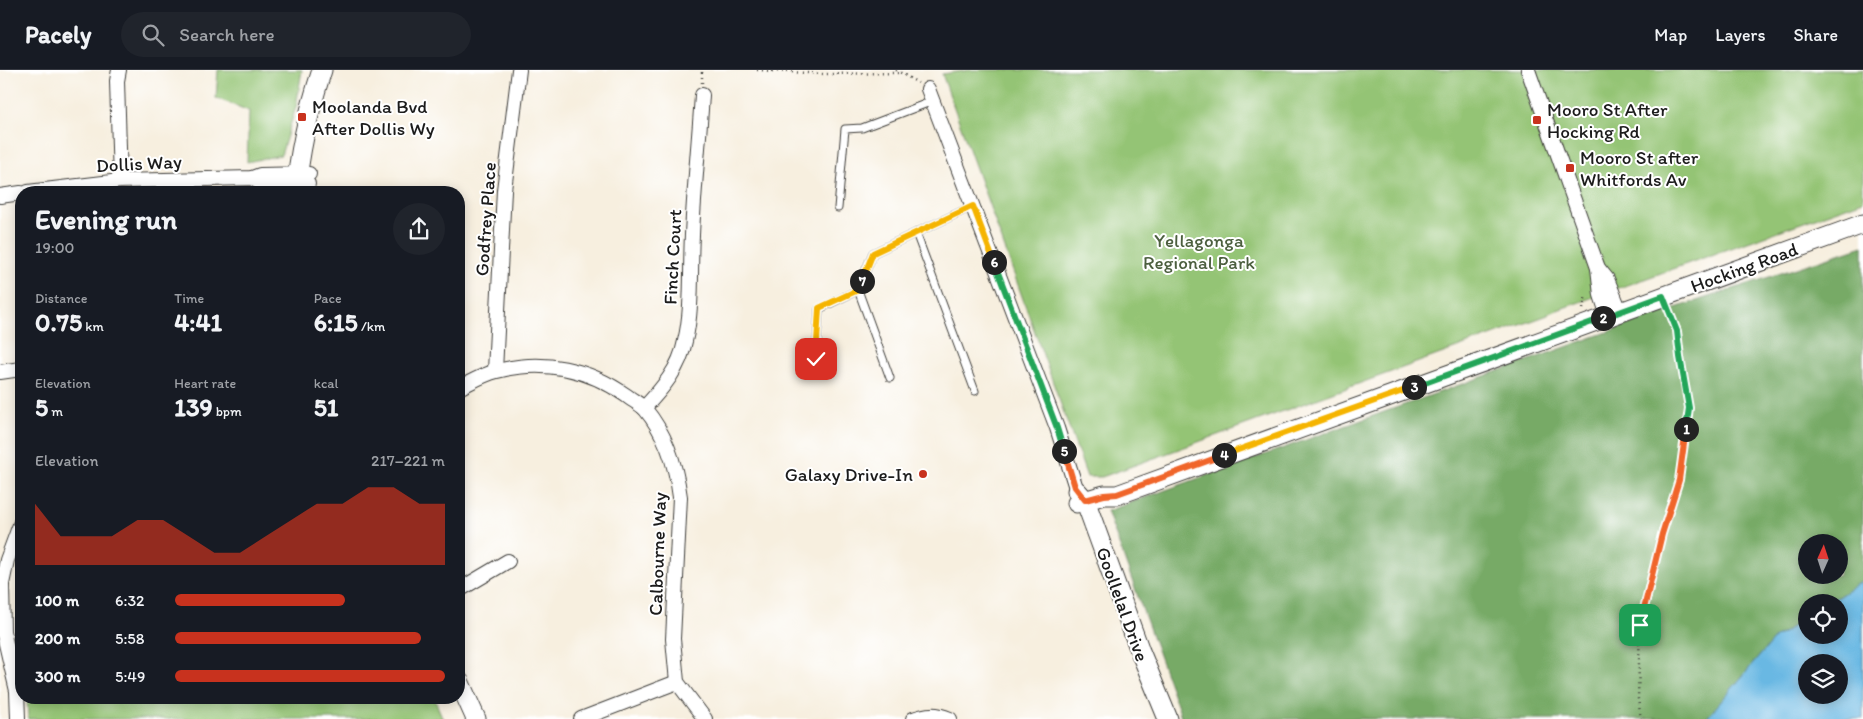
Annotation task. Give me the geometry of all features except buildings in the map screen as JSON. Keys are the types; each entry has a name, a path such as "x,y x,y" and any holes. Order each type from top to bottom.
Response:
{"street":[{"path":"119,70 117,81 120,181"},
{"path":"302,183 307,120 322,70"},
{"path":"302,183 331,70"},
{"name":"Godfrey Place","path":"495,371 504,190 519,70"},
{"path":"1528,70 1598,268 1608,279 1614,314"},
{"name":"Goollelal Drive","path":"931,95 1057,428 1118,624 1154,719"},
{"name":"Finch Court","path":"644,408 664,387 673,372 685,342 702,96"},
{"name":"Dollis Way","path":"78,186 120,181 252,178 262,184 302,183"},
{"path":"0,196 15,194"},
{"name":"Hocking Road","path":"1082,504 1104,495 1117,494 1863,224"},
{"name":"Calbourne Way","path":"465,385 495,371 538,365 560,366 594,376 644,408 660,434 670,456 677,478 680,497 673,639 677,682"},
{"path":"0,372 15,370"},
{"name":"Goollelal Drive","path":"1082,504 1168,719"},
{"path":"15,535 3,561 2,584 3,631 15,682"},
{"path":"465,586 508,561"},
{"path":"581,719 677,682 706,719"},
{"path":"465,694 476,719"},
{"path":"17,704 18,719"},
{"path":"457,704 463,719"},
{"path":"913,719 928,714 939,714 950,719"}],"lane":[{"path":"838,208 845,129 862,128 931,95"},
{"path":"890,378 858,290 873,253 973,206"},
{"path":"916,232 974,391"},
{"path":"816,359 819,308 858,290"}],"path":[{"path":"757,70 824,74 900,73"},
{"path":"896,70 931,95"},
{"path":"1641,719 1638,699 1640,625 1662,534 1679,480 1689,408 1677,331 1663,296"}],"green space":[{"path":"218,70 302,70 296,107 281,155 247,162 249,111 216,98"},
{"name":"Yellagonga Regional Park","path":"971,70 1863,70 1863,201 1549,313 1548,315 1102,477 1087,477 942,74"},
{"path":"1863,246 1863,581 1843,594 1798,594 1798,623 1775,638 1706,719 1182,719 1107,511 1669,310"},
{"path":"27,704 437,704 443,719 28,719"}],"water":[{"path":"1863,581 1863,719 1706,719 1775,638 1798,623 1798,644 1848,644 1848,594 1843,594"}],"place":[{"name":"Moolanda Bvd After Dollis Wy","path":"302,117"},
{"name":"Mooro St After Hocking Rd","path":"1537,120"},
{"name":"Mooro St after Whitfords Av","path":"1570,168"},
{"name":"Galaxy Drive-In","path":"923,474"}],"route":[{"path":"816,359 819,308 858,290 873,253 973,206 1057,428 1075,487 1085,500 1117,494 1663,296 1677,331 1689,408 1679,480 1662,534 1640,625"}]}
